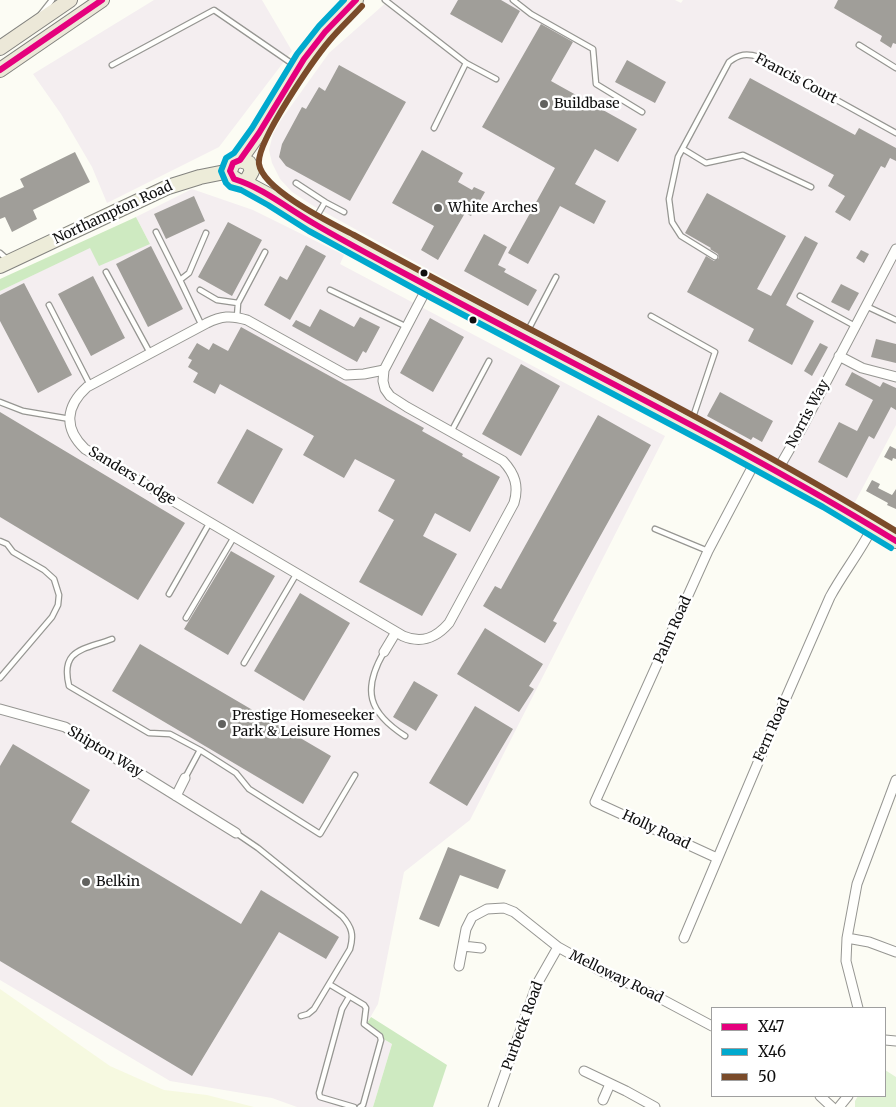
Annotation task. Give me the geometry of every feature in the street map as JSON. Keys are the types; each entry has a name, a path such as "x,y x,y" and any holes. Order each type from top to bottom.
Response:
{"highway":[{"path":"0,48 70,0"},
{"path":"0,70 102,0"}],"main road":[{"path":"356,0 325,32 298,67 259,133 246,170 272,197 313,223 428,286 827,499 896,541"},
{"name":"Northampton Road","path":"3,260 168,187 200,177 230,171 234,179 246,170"}],"street":[{"name":"Norris Way","path":"776,472 896,250"},
{"path":"70,419 70,413 78,394 90,385 218,318 228,316 247,320 346,375 384,370 428,286"},
{"path":"839,356 862,368 896,378"},
{"name":"Sanders Lodge","path":"70,419 70,426 84,449 396,632 411,640 420,640 437,635 448,623 516,497 516,480 511,470 503,461 390,396 385,389 383,381 384,370"},
{"name":"Palm Road","path":"596,802 708,551 756,460"},
{"name":"Fern Road","path":"684,938 830,597 839,581 850,568 872,528"},
{"path":"384,652 396,632"},
{"name":"Shipton Way","path":"0,709 65,727 236,833"},
{"path":"176,796 185,778"},
{"path":"858,1007 846,961 847,938 857,884 896,780"},
{"name":"Holly Road","path":"596,802 717,858"},
{"name":"Melloway Road","path":"459,966 466,929 472,917 481,911 498,907 514,912 558,947 601,971 652,994 711,1025"},
{"path":"847,938 869,942 896,952"},
{"path":"463,946 481,948"},
{"name":"Purbeck Road","path":"493,1107 537,984 558,947"},
{"path":"584,1071 655,1107"},
{"path":"603,1100 610,1084"},
{"path":"821,1097 832,1107"},
{"path":"839,1107 847,1097"}],"lane":[{"path":"30,26 52,0"},
{"path":"385,0 466,63 496,79"},
{"path":"513,0 531,14 593,49 596,84 642,112"},
{"path":"112,65 214,10 298,67"},
{"path":"859,45 896,68"},
{"name":"Francis Court","path":"716,257 681,236 672,222 670,199 678,157 729,62 735,57 744,54 759,57 896,133"},
{"path":"434,128 466,63"},
{"path":"683,149 706,163 742,156 810,187"},
{"path":"296,183 344,212"},
{"path":"313,223 325,202"},
{"path":"156,232 202,326"},
{"path":"180,280 189,273 206,233"},
{"path":"237,317 238,302 265,252"},
{"path":"106,272 150,353"},
{"path":"525,337 556,278"},
{"path":"200,290 217,300 238,302"},
{"path":"330,290 407,326"},
{"path":"800,296 855,326"},
{"path":"49,305 90,385"},
{"path":"866,306 896,320"},
{"path":"651,316 715,352 690,425"},
{"path":"451,432 490,361"},
{"path":"0,402 23,411 70,419"},
{"path":"169,594 210,522"},
{"path":"655,528 708,551"},
{"path":"186,618 234,536"},
{"path":"0,541 7,544 13,552 44,570 54,579 59,595 58,605 52,617 0,678"},
{"path":"244,663 297,573"},
{"path":"112,639 75,653 67,663 69,686 149,733 170,734 200,750 236,772 249,789 320,834 355,776"},
{"path":"384,652 373,673 371,684 372,698 376,711 382,718 391,728 405,736"},
{"path":"185,778 200,750"},
{"path":"236,833 258,848 342,916 351,927 353,940 350,949 314,1008 308,1014 301,1016"},
{"path":"329,984 364,1005 366,1008 364,1024 379,1034 381,1040 363,1105 360,1107"},
{"path":"349,997 342,1009 319,1093 320,1097 354,1107"}],"shaded area":[{"path":"154,0 262,0 292,51 219,147 107,203 92,167 61,114 33,74"},
{"path":"389,0 675,0 681,3 683,0 896,0 896,425 854,504 315,207 292,192 280,179 272,163 269,150 273,134 281,120 329,53"},
{"path":"192,189 253,210 344,255 340,264 665,436 470,820 404,872 378,1004 367,1023 370,1031 392,1044 373,1107 297,1107 272,1098 170,1081 0,980 0,291 90,247 150,244 136,217"}],"green space":[{"path":"136,217 150,244 99,266 90,248 0,291 0,279"},
{"path":"0,989 110,1066 164,1090 207,1095 254,1107 0,1107"},
{"path":"371,1017 447,1065 433,1107 373,1107 392,1044 370,1031 367,1023"},
{"path":"886,1071 896,1077 896,1107 855,1107 857,1097 886,1097"}],"building":[{"path":"458,0 501,0 520,11 502,43 450,14"},
{"path":"838,0 896,0 896,44 893,43 891,48 880,41 882,36 834,8"},
{"name":"Buildbase","path":"541,24 573,42 551,81 637,129 618,162 595,149 575,184 606,201 594,224 560,206 528,264 508,253 555,168 482,127"},
{"path":"627,60 666,82 655,103 615,82"},
{"path":"339,65 406,102 350,201 286,166 279,157 282,144 302,107 306,109 319,87 325,91"},
{"path":"750,78 855,135 859,128 896,148 896,161 890,158 885,168 881,166 850,221 835,212 845,196 828,186 834,175 728,118"},
{"name":"White Arches","path":"422,150 463,173 458,182 472,190 474,187 485,192 471,216 465,213 438,260 421,250 434,226 392,203"},
{"path":"75,152 90,182 33,210 37,219 12,232 5,217 0,219 0,198 24,187 20,179"},
{"path":"707,193 786,236 757,289 771,296 805,236 818,243 786,305 814,321 792,365 748,341 754,329 687,292 706,256 714,261 719,258 718,254 711,248 685,233"},
{"path":"194,196 205,221 166,239 154,214"},
{"path":"228,222 262,240 232,296 198,277"},
{"name":"White Arches","path":"484,234 507,247 498,265 506,269 504,272 537,290 528,306 464,271"},
{"path":"306,245 326,256 290,320 264,305 280,276 287,280"},
{"path":"151,246 183,309 148,327 116,264"},
{"path":"861,250 869,254 864,263 856,258"},
{"path":"93,276 125,338 91,356 58,294"},
{"path":"24,283 72,375 38,393 0,321 0,295"},
{"path":"841,284 859,293 849,311 831,302"},
{"path":"320,309 354,327 360,317 380,327 366,353 363,351 357,362 292,326 296,320 310,327"},
{"path":"430,318 464,337 433,392 400,373"},
{"path":"241,327 424,428 422,431 500,477 470,532 435,513 423,536 457,554 422,616 359,582 394,520 378,511 395,480 355,459 344,478 303,455 314,436 220,384 215,394 193,382 198,373 188,367 192,360 188,358 197,343 209,350 213,343 228,351"},
{"path":"876,339 896,344 896,363 871,357"},
{"path":"820,343 828,347 812,376 804,371"},
{"path":"521,364 560,386 521,456 482,434"},
{"path":"852,372 880,387 883,382 896,388 896,410 891,407 874,439 869,436 847,478 818,462 839,422 857,431 873,400 845,385"},
{"path":"720,392 773,421 762,442 753,437 751,440 707,416"},
{"path":"0,412 185,523 138,600 0,517"},
{"path":"598,415 651,445 553,621 557,623 545,643 483,606 495,586 501,589"},
{"path":"247,429 283,449 253,504 217,483"},
{"path":"890,446 896,449 896,459 893,458 892,461 884,457"},
{"path":"872,480 880,484 878,488 892,495 896,489 896,509 866,491"},
{"path":"231,551 275,576 228,655 184,629"},
{"path":"300,593 350,623 304,701 254,671"},
{"path":"485,628 543,664 529,686 534,689 519,712 457,674"},
{"name":"Prestige Homeseeker Park & Leisure Homes","path":"140,644 331,756 303,804 112,691"},
{"path":"414,681 438,695 416,731 393,717"},
{"path":"475,706 513,729 467,806 429,783"},
{"name":"Belkin","path":"13,744 90,790 71,822 241,924 261,890 339,937 326,959 279,932 192,1076 0,961 0,766"},
{"path":"448,847 506,870 498,889 460,875 439,927 419,919"}],"transit line":[{"name":"X47","path":"0,70 102,0"},
{"name":"X46","path":"344,0 319,26 297,54 252,128 234,153 226,158 221,171 226,183 230,187 241,190 309,231 424,294 823,507 891,548"},
{"name":"X47","path":"356,0 325,32 304,59 259,133 240,160 233,163 230,171 234,179 265,193 370,255 781,474 896,541"},
{"name":"50","path":"362,6 322,50 276,120 261,153 259,164 263,174 272,184 299,205 315,214 695,416 896,531"}],"place":[{"name":"Buildbase","path":"544,104"},
{"name":"White Arches","path":"438,208"},
{"name":"Prestige Homeseeker Park & Leisure Homes","path":"222,724"},
{"name":"Belkin","path":"86,882"}]}
